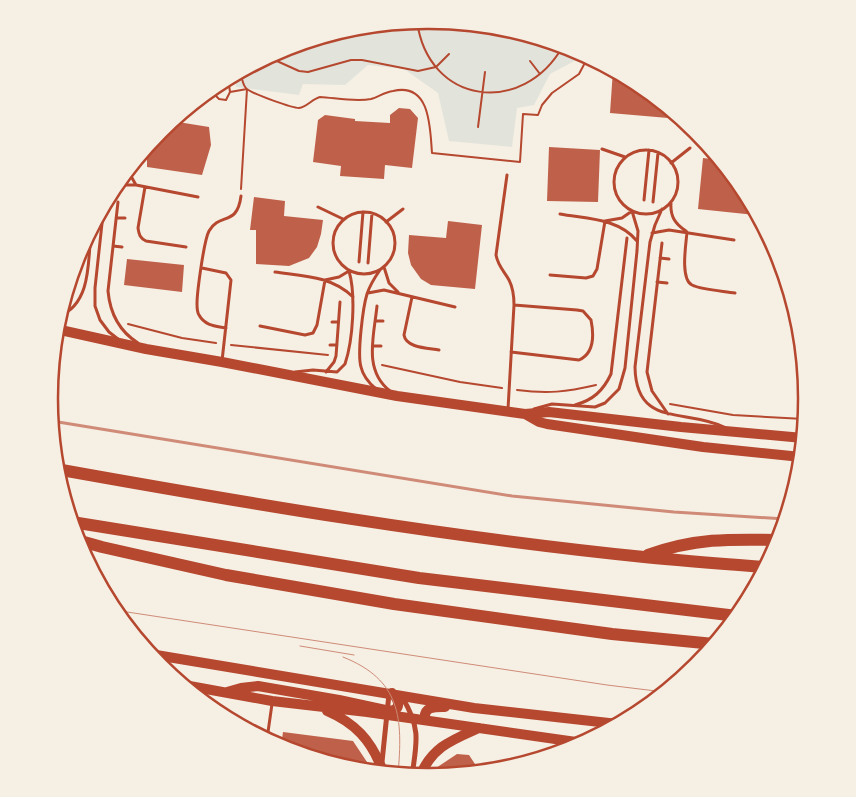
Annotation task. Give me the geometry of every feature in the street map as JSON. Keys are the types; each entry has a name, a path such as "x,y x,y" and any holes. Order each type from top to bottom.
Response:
{"highway":[{"path":"65,471 334,516 644,557 757,566"},
{"path":"80,523 419,578 727,615"},
{"path":"644,557 684,544 705,540 770,540"},
{"path":"87,543 226,575 384,602 570,628 705,643"}],"main road":[{"path":"64,331 146,349 287,374 383,394 525,414 550,412 796,437"},
{"path":"525,414 547,424 703,446 793,456"},
{"path":"163,656 474,708 606,723"},
{"path":"226,693 241,688 258,686 339,700 386,713 563,742"},
{"path":"198,688 272,701 386,713 393,711 398,704 394,694"},
{"path":"319,707 339,716 357,729 372,746 380,765"},
{"path":"419,719 432,707 474,708"},
{"path":"424,768 440,747 453,739 480,728"}],"street":[{"path":"394,694 419,719 416,730 413,767"},
{"path":"382,765 386,713"}],"lane":[{"path":"671,163 690,148"},
{"path":"602,149 625,157"},
{"path":"644,200 649,150"},
{"path":"649,150 658,153 671,163 676,172 678,183 676,193 670,203 662,210 648,214 632,211 623,205 617,196 614,186 616,170 625,157 632,153 649,150"},
{"path":"653,202 658,153"},
{"path":"507,175 496,254 498,264 512,286 514,305 507,412"},
{"path":"132,178 136,185"},
{"path":"127,185 136,185 198,197"},
{"path":"145,187 138,228 138,234 141,239 186,246"},
{"path":"226,328 209,325 200,317 196,306 207,236 214,224 237,212 241,196"},
{"path":"118,202 108,291 109,302 114,317 122,330 146,349"},
{"path":"670,203 673,220 687,232"},
{"path":"318,207 343,219"},
{"path":"386,222 403,209"},
{"path":"662,210 652,233 635,367 635,381 640,395 645,402 657,411 668,415 702,419 731,431"},
{"path":"605,221 622,218 632,211"},
{"path":"525,414 542,406 552,404 595,407 605,403 619,389 625,368 638,241 638,231 632,211"},
{"path":"359,262 363,212"},
{"path":"363,212 372,213 386,222 394,237 395,245 393,253 384,267 370,274 359,274 349,271 341,265 335,256 332,246 333,236 343,219 363,212"},
{"path":"368,263 372,213"},
{"path":"560,214 605,221 619,226 638,241"},
{"path":"116,218 125,218"},
{"path":"550,275 586,278 593,276 597,269 605,221"},
{"path":"102,225 95,288 95,306 100,320 109,332 121,341 134,346"},
{"path":"652,233 669,230 734,240"},
{"path":"687,232 684,273 687,281 693,286 735,293"},
{"path":"574,406 592,398 606,385 611,374 624,273 623,254 627,238"},
{"path":"662,243 647,372 652,391 668,415"},
{"path":"113,246 122,247"},
{"path":"69,312 74,308 84,289 88,252"},
{"path":"660,258 669,259"},
{"path":"384,267 389,283 401,294"},
{"path":"202,268 226,273 231,280 222,362"},
{"path":"380,270 367,293 359,361 362,372 367,380 383,394"},
{"path":"325,280 339,277 349,271"},
{"path":"287,374 304,370 337,372 345,364 353,298 349,271"},
{"path":"275,272 325,280 341,287 353,298"},
{"path":"618,273 624,273"},
{"path":"260,326 305,335 313,333 317,325 325,280"},
{"path":"657,282 666,282"},
{"path":"367,293 384,290 455,306"},
{"path":"412,297 404,335 405,339 411,344 439,350"},
{"path":"326,372 336,356 340,302"},
{"path":"511,352 579,360 589,353 592,347 591,320 582,311 514,305"},
{"path":"377,306 372,363 380,382 397,396"},
{"path":"376,321 383,321"},
{"path":"332,322 338,322"},
{"path":"330,345 337,345"},
{"path":"374,346 380,346"},
{"path":"268,732 272,701"}],"path":[{"path":"419,29 422,45 436,67 463,87 482,93 513,90 546,70 559,53"},
{"path":"277,61 290,68 308,72 351,60 373,61 418,71 436,67 449,54"},
{"path":"530,61 540,74"},
{"path":"230,92 247,89 297,108 303,107 313,99 320,97 362,100 378,97 394,90 403,90 412,93 425,105 429,114 432,153 520,162 523,114 538,115 542,104 552,93 579,74 584,64"},
{"path":"478,127 485,72"},
{"path":"241,196 247,89 242,79"},
{"path":"215,96 223,100 228,98 229,87"},
{"path":"124,322 131,326 182,338 336,356"},
{"path":"372,363 460,382 508,389 553,393 606,385"},
{"path":"656,398 673,405 732,415 797,419"}],"shaded area":[{"path":"404,30 452,30 500,36 547,48 576,60 550,74 534,105 517,108 512,147 449,141 438,93 404,69 368,65 345,85 303,84 299,95 236,87 236,83 243,78 309,48 356,36"}],"building":[{"path":"612,78 653,105 668,118 668,118 610,113"},
{"path":"399,108 410,109 418,118 412,168 385,165 384,179 340,176 341,166 313,162 318,120 325,115 355,119 355,121 390,123 390,115"},
{"path":"182,123 209,127 211,145 202,175 147,167 147,159"},
{"path":"549,147 600,150 598,202 547,201"},
{"path":"703,158 709,159 721,173 748,214 698,209"},
{"path":"254,197 285,201 284,216 323,220 317,247 309,258 289,266 256,264 256,230 250,230"},
{"path":"448,221 482,225 475,289 431,285 421,279 411,265 408,253 409,235 446,238"},
{"path":"127,259 184,265 182,292 124,285"},
{"path":"283,732 353,741 367,763 332,756 282,738"},
{"path":"457,754 469,755 475,764 475,765 437,768"}],"tram line":[{"path":"127,612 654,691"},
{"path":"300,646 354,655"},
{"path":"343,657 362,666 377,677 387,689 394,703 398,718 400,735 398,767"}],"railway":[{"path":"59,422 512,496 674,512 777,519"}]}
